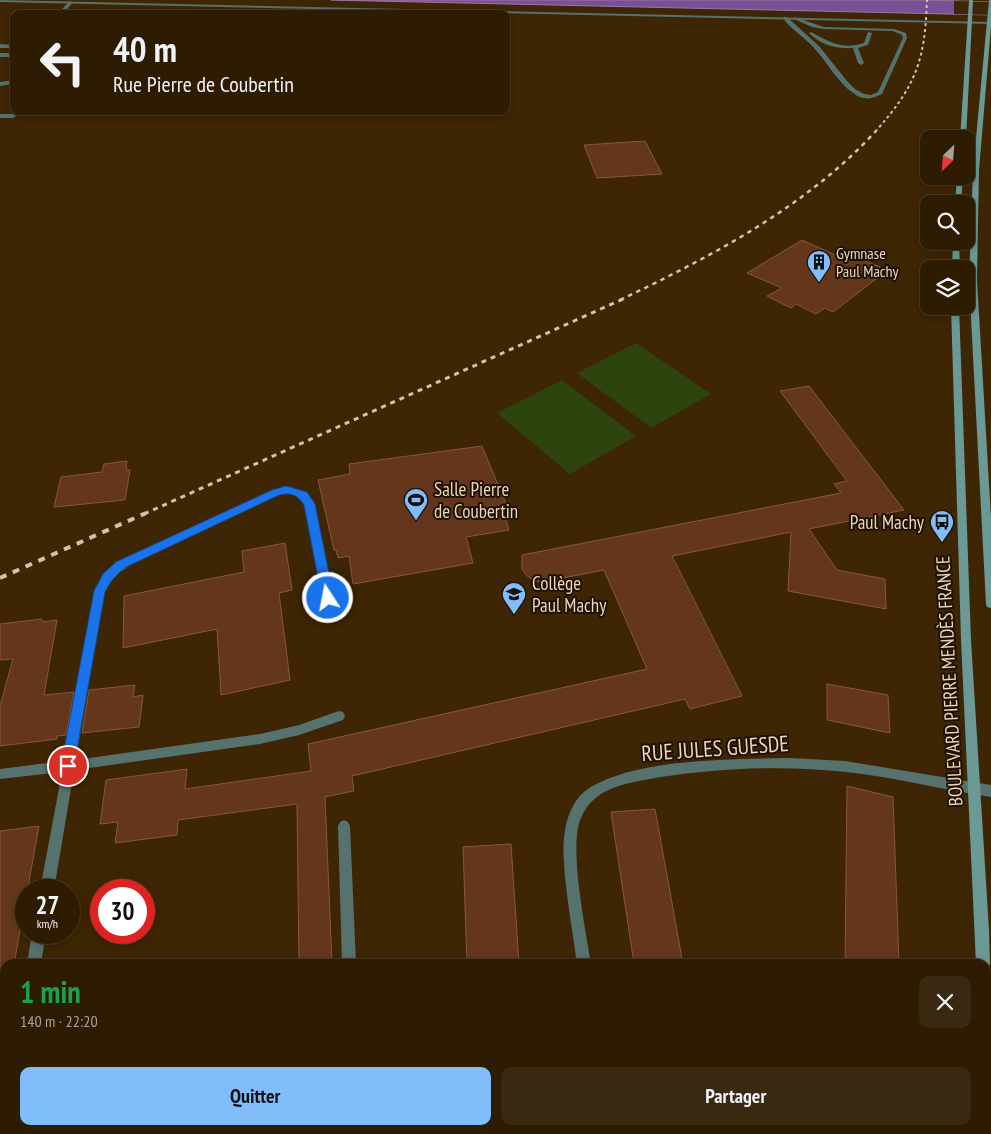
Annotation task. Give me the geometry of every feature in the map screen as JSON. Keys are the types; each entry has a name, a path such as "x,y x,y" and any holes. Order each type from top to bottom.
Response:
{"main road":[{"path":"964,130 971,0"},
{"path":"991,0 981,100 975,198 973,280 991,604"},
{"name":"BOULEVARD PIERRE MENDÈS FRANCE","path":"955,315 966,650 982,896 983,959"}],"street":[{"path":"0,1 428,10"},
{"path":"64,10 71,2"},
{"path":"510,12 990,21"},
{"path":"785,18 817,47 856,93 873,97 880,93 905,38 904,34 894,30 824,28 796,18"},
{"path":"796,18 820,41 834,45 855,46 866,44 870,33"},
{"path":"855,46 861,63"},
{"path":"0,116 13,116"},
{"path":"49,879 99,591 107,578 120,565 286,489 303,494 310,504 328,598"},
{"path":"0,774 260,739 299,730 339,716"},
{"name":"RUE JULES GUESDE","path":"583,959 569,835 577,812 592,793 602,786 627,778 668,770 804,764 861,768 991,791"},
{"path":"344,826 349,959"},
{"path":"35,959 38,944"}],"green space":[{"path":"636,343 711,394 651,428 577,373"},
{"path":"562,380 636,436 570,474 497,413"}],"shaded area":[{"path":"331,0 927,0 991,2 991,15"}],"pier":[{"path":"954,1 991,2 991,15 954,14"}],"building":[{"path":"645,141 662,174 597,178 584,145"},
{"name":"Gymnase Paul Machy","path":"802,240 842,258 850,255 880,267 872,273 880,276 833,312 825,308 816,314 796,304 791,308 767,296 782,288 747,273"},
{"path":"809,386 904,510 809,529 837,570 885,579 886,609 788,591 791,532 672,556 742,696 690,709 685,699 352,776 354,791 325,797 332,959 299,959 297,804 178,820 177,835 115,843 118,822 100,824 106,780 187,769 185,789 311,771 308,744 647,669 604,570 563,578 565,585 535,581 527,576 522,569 522,555 841,493 834,484 847,481 780,391"},
{"name":"Salle Pierre de Coubertin","path":"482,446 509,511 503,511 509,530 466,537 473,563 353,584 349,556 338,558 336,550 334,550 318,480 350,474 349,464"},
{"path":"127,461 126,470 130,470 125,500 54,507 61,477 102,472 104,464"},
{"path":"285,543 292,590 279,593 290,680 221,695 217,629 123,648 124,596 244,572 242,551"},
{"path":"42,619 42,622 57,620 44,695 74,692 66,735 57,736 57,739 0,746 0,706 13,659 0,660 0,624"},
{"path":"827,684 888,695 890,733 827,720"},
{"path":"135,685 133,697 143,695 139,727 82,733 89,690"},
{"path":"847,786 893,797 899,959 845,959"},
{"path":"655,809 682,959 633,959 611,812"},
{"path":"39,826 29,879 15,879 15,944 18,944 15,959 0,959 0,831"},
{"path":"511,844 519,959 467,959 463,847"}],"railway":[{"path":"875,132 900,101 916,72 924,40 927,0"},
{"path":"620,300 689,266 756,228 819,183 849,158 875,132"},
{"path":"144,514 623,299"},
{"path":"0,578 146,513"}],"place":[{"name":"Gymnase Paul Machy","path":"819,283"},
{"name":"Salle Pierre de Coubertin","path":"416,521"},
{"name":"Paul Machy","path":"942,543"},
{"name":"Collège Paul Machy","path":"514,615"}],"route":[{"path":"68,766 99,591 107,578 120,565 286,489 303,494 310,504 328,598"}]}
